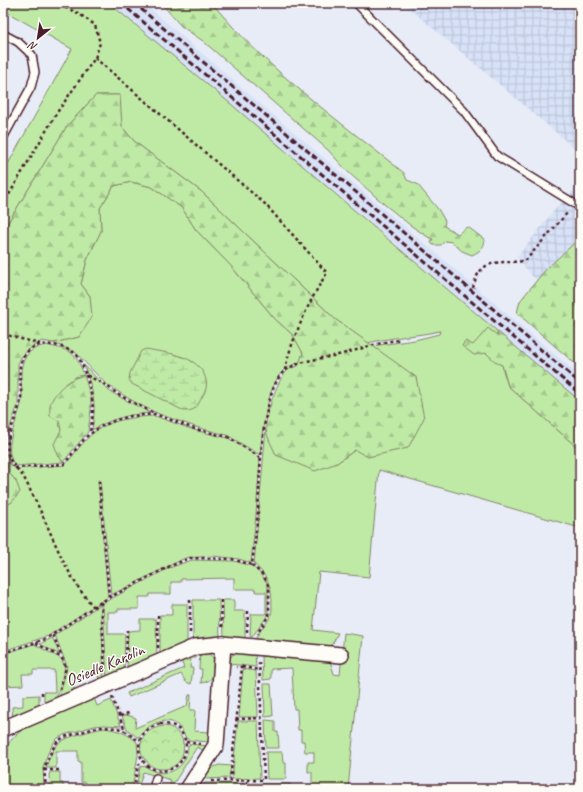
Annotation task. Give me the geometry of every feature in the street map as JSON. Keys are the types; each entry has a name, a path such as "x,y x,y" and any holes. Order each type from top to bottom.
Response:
{"street":[{"name":"Osiedle Karolin","path":"3,729 195,647 223,644 253,645 341,655"},
{"path":"188,789 216,745 223,644"}],"lane":[{"path":"356,3 464,111 497,156 578,206"},
{"path":"3,34 18,42 32,55 35,72 32,88 3,138"},
{"path":"153,789 156,778"}],"path":[{"path":"3,205 56,114 95,58 100,43 95,25 78,13 54,3"},
{"path":"95,58 265,204 327,273 320,284 297,332 286,360 285,370"},
{"path":"473,288 477,275 483,268 503,262 512,263 525,261 578,206"},
{"path":"3,334 40,344"},
{"path":"252,565 258,512 261,458 267,410 272,392 278,380 285,370 297,364 382,342 399,340"},
{"path":"90,433 94,409 93,397 80,359 75,353 49,343 40,344 30,349 23,357 20,364 20,406 11,430 8,451 10,462 21,473 60,554 85,598 94,607"},
{"path":"86,375 155,414 195,429 228,437 261,458"},
{"path":"15,468 64,464 90,433 100,427 116,420 131,416 155,414"},
{"path":"99,481 109,597"},
{"path":"3,653 36,643 53,635 109,597 168,567 190,558 232,559 252,565 263,575 269,587 270,615 253,645"},
{"path":"190,600 190,649"},
{"path":"221,600 223,644"},
{"path":"102,602 106,686 126,731"},
{"path":"204,781 264,780 260,670 253,645 247,640 248,611"},
{"path":"158,616 159,663"},
{"path":"125,678 126,630"},
{"path":"53,635 66,668 55,706"},
{"path":"36,643 62,658"},
{"path":"222,665 260,670"},
{"path":"230,780 242,667"},
{"path":"120,716 131,712"},
{"path":"236,719 262,718"},
{"path":"160,724 169,724 176,727 181,732 186,742 185,753 182,761 175,767 158,771 149,767 143,762 139,747 140,741 144,732 151,727 160,724"},
{"path":"46,789 44,770 52,750 57,742 64,737 99,727 118,728 126,731 140,741"},
{"path":"134,789 138,765 143,762"},
{"path":"44,770 60,770"},
{"path":"246,789 247,781"}],"shaded area":[{"path":"109,3 144,3 580,376 580,401 231,104"},
{"path":"403,3 580,3 580,153 506,90"},
{"path":"580,182 580,314 532,276 517,257 557,207 571,194"}],"green space":[{"path":"3,3 109,3 231,104 497,331 503,370 508,386 580,450 580,528 379,470 369,577 319,572 313,630 338,633 333,643 328,647 255,643 255,639 270,617 272,610 270,587 259,568 254,564 266,428 276,455 337,463 355,450 416,378 372,346 415,340 439,334 440,331 368,343 335,319 202,192 135,142 122,127 119,95 96,95 67,126 3,231 3,173 72,49 3,10"},
{"path":"161,3 212,3 233,27 279,72 404,173 407,180 417,184 438,209 445,221 444,226 458,234 468,227 485,240 479,251 472,255 462,251 452,242 445,241 441,245 433,245 431,242 433,239 410,225 384,204 348,172 328,150 203,41 181,26"},
{"path":"96,95 120,95 122,127 135,142 202,192 335,319 416,377 424,418 408,448 368,457 355,450 337,463 315,471 276,455 266,429 269,408 283,375 290,369 298,366 303,353 293,335 275,319 231,266 196,230 182,208 152,187 131,182 114,186 100,208 101,231 87,260 81,284 90,296 92,317 79,337 53,343 42,341 33,346 22,356 18,364 18,405 7,435 5,450 9,461 9,473 16,481 20,492 12,502 3,507 3,231 67,126"},
{"path":"131,182 152,187 182,208 196,230 231,266 275,319 293,335 303,353 300,362 285,369 274,385 266,409 260,455 227,435 196,427 159,414 136,403 106,384 75,352 53,343 79,337 90,296 81,284 87,260 101,231 100,208 114,186"},
{"path":"580,238 580,368 517,313 520,301 546,269"},
{"path":"488,328 498,336 497,331 580,401 580,450 508,386 502,365 497,363 486,353 474,355 462,346 465,341 473,345"},
{"path":"46,345 67,351 75,356 84,375 75,377 59,421 61,430 58,455 63,462 16,466 12,460 10,443 22,400 22,365 30,352 36,348"},
{"path":"146,349 170,353 186,358 199,367 206,380 206,389 196,408 184,411 132,384 129,380 130,373 141,351"},
{"path":"84,365 109,391 150,413 120,418 92,430 94,404 90,382"},
{"path":"84,375 91,398 88,432 63,462 58,455 54,444 61,430 59,421 50,416 50,403 65,384 74,378"},
{"path":"155,416 194,430 228,438 260,458 251,563 239,559 213,556 185,558 111,595 100,480 98,480 108,597 48,636 3,651 3,507 12,502 16,481 9,473 9,461 16,469 65,465 86,440 100,428 123,420"},
{"path":"192,560 234,561 252,566 268,584 268,615 252,637 250,636 251,614 266,614 266,592 256,592 255,589 234,589 234,578 181,579 181,582 171,582 171,594 150,594 149,597 139,597 139,609 118,609 118,612 108,612 108,634 125,634 124,673 107,681 103,603 169,568"},
{"path":"193,600 219,600 220,640 193,644"},
{"path":"223,600 234,600 234,611 245,611 245,642 224,640"},
{"path":"101,604 104,682 99,684 98,672 74,683 74,695 58,702 67,666 55,635"},
{"path":"172,604 187,604 187,646 160,657 160,615 172,615"},
{"path":"140,619 156,619 157,659 127,671 128,631 140,630"},
{"path":"344,633 363,636 348,789 312,789 312,772 308,772 308,762 314,762 314,752 305,752 304,741 301,741 301,730 298,730 297,709 294,709 292,668 271,669 271,679 263,680 262,657 264,653 327,660 331,664 334,674 340,675"},
{"path":"52,638 53,639 60,655 40,644"},
{"path":"34,644 60,658 65,667 55,703 44,708 44,692 55,692 54,670 33,670 33,674 22,674 23,685 3,686 3,654"},
{"path":"200,651 207,653 212,657 215,661 216,667 215,673 212,677 208,681 201,683 202,669 199,669"},
{"path":"196,652 196,658 191,658 190,668 193,668 191,684 186,682 181,674 129,697 127,693 184,668 180,658"},
{"path":"235,652 255,654 256,667 229,664 230,658"},
{"path":"243,669 256,671 258,717 239,717"},
{"path":"264,684 271,684 273,716 265,717"},
{"path":"39,695 39,710 13,721 12,707 23,706 23,696"},
{"path":"93,695 97,706 111,700 121,726 94,726 58,738 48,753 43,767 44,789 3,789 3,755 10,741 19,732 42,717"},
{"path":"189,695 191,695 190,710 195,710 194,731 209,732 209,742 188,740 176,724 166,721 155,723 146,729 139,737 127,729 122,716 127,715 136,718 135,728 187,706"},
{"path":"265,720 275,721 275,732 278,732 279,748 266,748"},
{"path":"238,721 258,721 260,778 232,779"},
{"path":"164,726 173,729 179,734 183,741 184,749 182,757 177,763 170,768 161,769 155,768 146,761 141,751 141,746 142,740 149,731"},
{"path":"104,728 122,732 137,742 138,755 132,789 85,789 85,782 81,782 81,762 78,761 78,751 56,751 56,768 46,768 51,754 63,740"},
{"path":"190,744 208,746 206,752 197,747 170,789 171,780 143,772 138,789 136,789 140,767 145,766 160,773 173,771 184,761 188,746"},
{"path":"266,752 282,752 283,763 286,763 286,779 267,779"},
{"path":"219,765 231,766 229,778 206,779 203,776 211,768"},
{"path":"50,772 60,772 60,783 63,783 63,789 50,789"},
{"path":"205,783 290,784 290,789 201,789"}],"railway":[{"path":"121,3 580,394"},
{"path":"134,3 580,383"}]}
